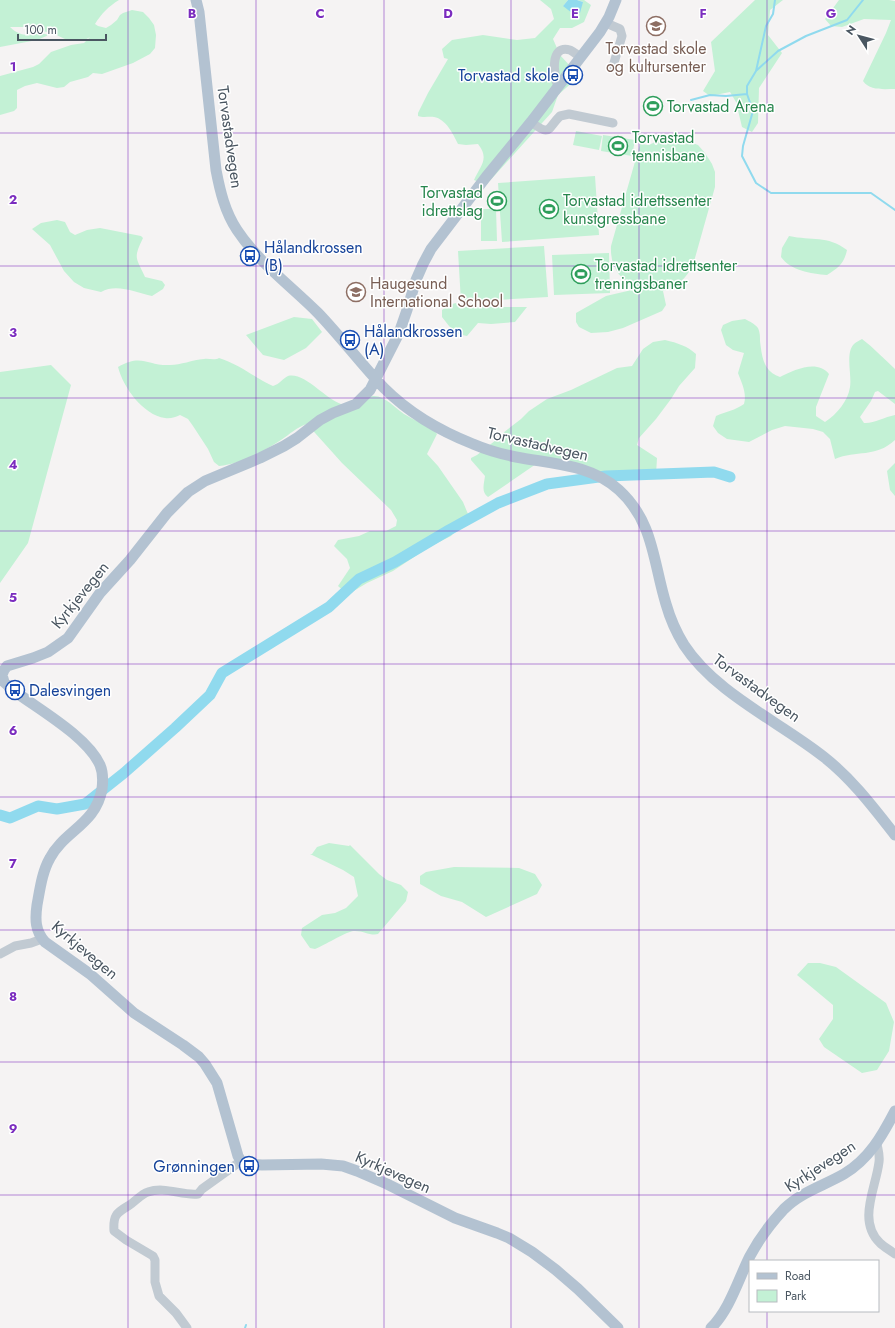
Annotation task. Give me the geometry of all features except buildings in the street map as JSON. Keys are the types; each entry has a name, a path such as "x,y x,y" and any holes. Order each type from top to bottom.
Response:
{"main road":[{"name":"Torvastadvegen","path":"196,0 216,170 221,196 229,216 247,244 327,322 376,379 392,395 416,414 455,437 483,448 583,470 601,477 619,491 637,510 646,527 651,541 670,618 677,633 693,657 702,668 721,685 798,738 831,763 859,790 895,835"},
{"path":"376,379 399,333 416,280 426,258 473,194 581,57 606,23 616,0"},
{"name":"Kyrkjevegen","path":"376,379 370,390 356,404 320,420 284,446 260,458 205,481 188,492 168,513 130,560 100,593 68,638 48,652 7,666 4,670 1,678 4,682 12,690 68,730 86,746 96,758 102,770 103,780 101,795 95,808 82,825 58,846 50,858 45,870 36,913 36,923 42,939 90,974 134,1013 184,1045 199,1058 217,1083 238,1156 241,1161 247,1164 262,1165 321,1164 343,1166 387,1184 455,1218 503,1236 532,1252 562,1274 618,1328"},
{"name":"Kyrkjevegen","path":"711,1328 724,1309 760,1239 785,1208 802,1194 843,1174 855,1166 877,1144 895,1111"}],"street":[{"path":"606,23 620,29 622,36 613,66"},
{"path":"558,87 554,62 557,54 562,50 568,50 581,57"},
{"path":"531,122 541,129 546,130 552,127 560,116 569,114 613,123"},
{"path":"0,954 15,946 42,939"},
{"path":"877,1144 879,1161 868,1212 870,1230 880,1244 895,1254"},
{"path":"187,1328 176,1313 159,1296 155,1282 155,1260 153,1256 126,1240 114,1230 115,1218 118,1212 148,1192 170,1190 198,1194 202,1189 241,1161"}],"green space":[{"path":"0,0 119,0 106,10 95,24 106,28 117,20 123,13 132,10 143,12 154,25 156,35 155,48 150,54 133,63 102,74 93,73 88,77 70,82 64,87 57,88 37,83 25,86 17,90 17,108 14,111 0,115 0,76 33,67 39,64 51,52 71,45 84,43 90,37 83,41 65,39 52,33 23,27 10,27 25,35 49,35 37,40 0,47"},
{"path":"540,0 568,0 563,6 583,2 577,0 584,0 591,5 584,22 572,28 560,28 553,39 560,55 571,67 575,80 558,95 552,112 486,185 474,180 484,158 482,149 478,144 458,144 446,124 438,118 418,116 418,113 448,59 444,58 442,49 452,40 483,35 517,40 535,38 554,19 551,9"},
{"path":"755,0 783,0 770,10 768,35 782,53 759,88 758,123 752,132 742,127 736,102 730,92 710,96 703,91 715,71 711,42"},
{"path":"839,0 895,1 895,89 873,88 863,81 891,20 864,19 842,27 831,26 825,19"},
{"path":"576,131 602,136 599,150 573,145"},
{"name":"Torvastad tennisbane","path":"603,135 635,140 632,156 601,151"},
{"path":"668,138 679,138 698,145 712,164 715,172 715,187 693,265 681,282 673,288 663,291 666,305 662,311 623,328 608,332 591,333 579,327 576,322 576,313 606,296 636,289 625,281 617,272 612,260 611,246 640,144 649,145"},
{"name":"Torvastad idrettssenter kunstgressbane","path":"595,176 599,235 502,242 498,183"},
{"path":"481,209 496,209 497,241 481,241"},
{"path":"57,220 65,222 70,232 75,235 87,230 100,228 141,236 143,238 137,254 138,261 145,277 162,281 165,285 163,289 152,296 113,288 101,292 84,288 74,282 64,271 50,245 32,229 41,223"},
{"path":"789,236 833,242 847,250 846,255 840,265 827,275 814,274 795,268 781,257 782,248"},
{"path":"544,246 548,297 461,302 458,251"},
{"name":"Torvastad idrettsenter treningsbaner","path":"609,253 610,293 554,295 552,255"},
{"path":"456,303 463,307 527,307 515,322 491,324 478,323 467,336 457,334 442,317 442,310 448,305"},
{"path":"294,317 312,319 322,332 306,348 284,360 263,355 246,335"},
{"path":"745,319 758,328 764,363 774,374 780,377 805,367 818,367 829,374 816,407 816,416 825,422 841,407 849,392 849,358 851,348 855,343 862,339 866,342 895,369 895,404 878,391 875,392 871,401 860,417 864,423 867,423 895,415 895,440 888,446 873,452 843,456 835,459 830,439 823,432 813,429 785,426 772,430 749,442 727,439 718,433 713,426 716,416 741,406 744,404 745,400 744,388 738,373 744,353 733,350 726,345 721,330 723,325 732,321"},
{"path":"665,340 682,345 696,354 695,368 679,386 656,419 639,438 637,445 657,458 656,475 640,472 624,473 625,475 539,462 488,497 484,493 485,476 471,460 471,458 496,440 529,411 547,399 571,390 617,368 632,366 643,349 653,342"},
{"path":"219,358 273,386 288,376 301,378 328,397 341,404 348,404 365,398 377,396 389,402 404,414 434,430 437,434 427,454 438,466 463,502 468,514 466,520 451,536 429,547 393,571 347,594 338,586 350,568 347,559 334,546 338,540 359,536 370,531 386,531 396,526 397,520 391,510 342,463 307,424 251,457 235,463 219,466 214,462 208,449 188,419 180,415 173,418 165,418 149,412 129,391 124,383 118,367 126,363 139,360 162,365 170,365"},
{"path":"51,365 71,385 28,543 0,583 0,372"},
{"path":"895,463 895,496 890,490 887,471"},
{"path":"329,843 350,845 379,874 387,880 401,885 408,892 406,901 378,934 353,931 315,949 310,948 301,935 302,928 322,915 335,913 346,908 358,896 354,877 310,854 312,854 317,847"},
{"path":"454,867 519,868 535,874 542,885 537,894 486,917 462,902 441,896 420,884 420,876 426,872"},
{"path":"808,963 820,963 836,967 886,1003 894,1022 889,1051 877,1070 862,1073 824,1047 819,1039 833,1019 833,1005 797,975"}],"water":[{"path":"568,0 583,2 580,13 572,13 563,6"}],"waterway":[{"path":"775,0 773,14 766,26 756,71 747,86 747,94 753,111 743,146 742,156 756,183 771,193 871,193 895,210"},
{"path":"757,70 778,51 806,36 847,20 863,0"},
{"path":"691,100 710,95 726,96 747,94"},
{"path":"0,815 10,818 38,806 57,809 85,804 124,773 210,695 222,673 329,607 359,579 395,562 498,503 547,484 606,476 714,472 730,477"}],"place":[{"name":"Torvastad skole og kultursenter","path":"656,26"},
{"name":"Torvastad skole","path":"573,75"},
{"name":"Torvastad Arena","path":"653,106"},
{"name":"Torvastad tennisbane","path":"618,146"},
{"name":"Torvastad idrettslag","path":"497,201"},
{"name":"Torvastad idrettssenter kunstgressbane","path":"549,209"},
{"name":"Hålandkrossen (B)","path":"250,256"},
{"name":"Torvastad idrettsenter treningsbaner","path":"581,274"},
{"name":"Haugesund International School","path":"356,292"},
{"name":"Hålandkrossen (A)","path":"350,340"},
{"name":"Dalesvingen","path":"15,690"},
{"name":"Grønningen","path":"249,1166"}]}
